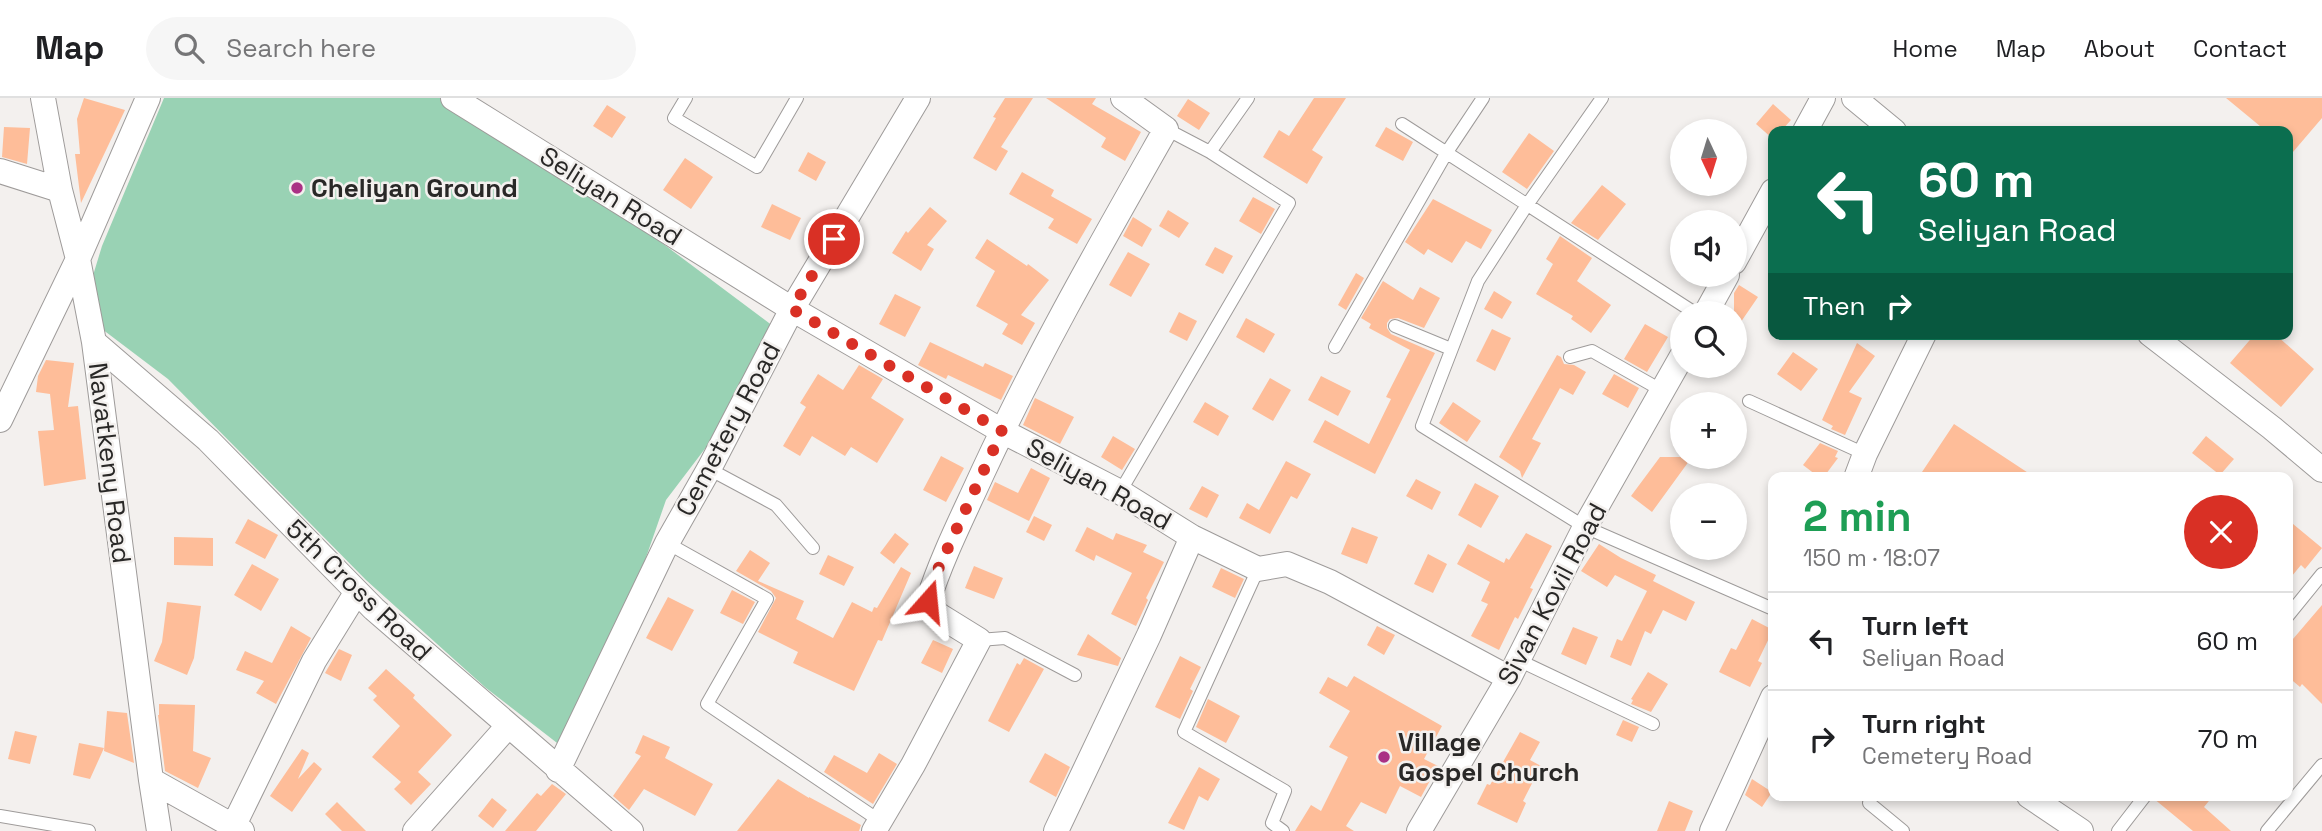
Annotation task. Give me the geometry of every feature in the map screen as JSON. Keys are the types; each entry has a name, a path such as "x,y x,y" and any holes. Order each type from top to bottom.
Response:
{"street":[{"name":"Navatkeny Road","path":"43,98 60,190 78,259 94,342 150,780 159,831"},
{"path":"0,420 78,259 148,98"},
{"name":"Seliyan Road","path":"453,98 792,309 1002,431 1120,492 1192,537 1258,569"},
{"name":"Cemetery Road","path":"558,770 667,542 709,469 792,309 918,98"},
{"path":"877,826 913,765 979,640 937,614 928,601 939,567 1002,431 1078,285 1166,129 1123,98"},
{"path":"1808,126 1824,98"},
{"path":"1854,98 1888,126"},
{"path":"0,171 60,190"},
{"path":"1747,238 1768,200"},
{"path":"1858,472 1921,340"},
{"path":"2159,340 2322,470"},
{"name":"5th Cross Road","path":"94,342 208,440 356,593 631,831"},
{"name":"Sivan Kovil Road","path":"1419,831 1513,669 1585,527 1670,375"},
{"path":"1056,831 1149,635 1192,537"},
{"path":"1258,569 1287,564 1513,669"},
{"path":"150,780 238,828 314,661 356,593"},
{"path":"1712,831 1768,708"},
{"path":"415,831 508,726"},
{"path":"2036,801 2081,831"}],"lane":[{"path":"686,98 674,118 757,167 797,98"},
{"path":"1210,152 1248,98"},
{"path":"1335,347 1447,152 1483,98"},
{"path":"1602,98 1478,281 1422,426 1585,527 1768,607"},
{"path":"1402,124 1676,301"},
{"path":"1120,492 1289,203 1210,152 1166,129"},
{"path":"1395,326 1451,349"},
{"path":"1570,357 1592,351 1661,390"},
{"path":"1749,401 1865,454"},
{"path":"709,469 776,505 813,548"},
{"path":"667,542 767,599 707,705 877,826"},
{"path":"1258,569 1184,733 1285,791 1272,823 1283,831"},
{"path":"2293,610 2322,574"},
{"path":"979,640 1005,638 1075,675"},
{"path":"1513,669 1653,724"},
{"path":"2293,800 2322,765"},
{"path":"2118,831 2142,801"},
{"path":"2267,831 2292,801"},
{"path":"1869,803 1903,831"},
{"path":"0,816 89,831"}],"green space":[{"path":"164,98 453,98 511,130 789,338 666,500 619,635 561,746 486,688 366,580 168,379 98,326 91,282 102,246"}],"building":[{"path":"84,98 125,110 81,203 75,154 80,154 77,119"},
{"path":"1005,98 1033,98 1001,147 1008,151 996,171 973,158"},
{"path":"1046,98 1096,98 1092,104 1141,132 1125,161 1101,147 1106,138"},
{"path":"1314,98 1346,98 1312,150 1323,157 1307,184 1263,157 1279,130 1289,136"},
{"path":"2226,98 2322,98 2322,118 2293,152 2293,126 2260,126"},
{"path":"1188,99 1210,113 1199,130 1177,116"},
{"path":"1773,104 1791,120 1786,126 1768,126 1768,135 1756,124"},
{"path":"607,105 626,117 612,138 593,126"},
{"path":"4,127 30,128 27,164 2,157"},
{"path":"1386,127 1413,142 1403,161 1375,146"},
{"path":"1529,133 1554,151 1527,189 1502,172"},
{"path":"808,152 826,162 816,181 798,171"},
{"path":"685,158 713,177 691,209 663,190"},
{"path":"1022,172 1054,190 1051,196 1092,219 1077,244 1048,228 1054,219 1009,194"},
{"path":"1602,185 1626,204 1598,240 1571,223"},
{"path":"1253,197 1275,209 1261,234 1239,221"},
{"path":"1433,199 1492,230 1481,249 1466,241 1452,263 1428,249 1424,255 1405,242"},
{"path":"772,204 801,218 790,240 761,227"},
{"path":"930,207 947,221 927,245 934,249 921,271 892,253 906,231 908,233"},
{"path":"1168,210 1189,223 1179,238 1159,226"},
{"path":"1133,217 1152,229 1142,247 1123,236"},
{"path":"1560,236 1592,258 1577,281 1611,305 1591,333 1571,319 1573,316 1536,294 1553,264 1546,259"},
{"path":"987,239 1049,280 1021,315 1035,323 1022,345 1002,334 1008,324 976,306 995,271 975,258"},
{"path":"1215,247 1233,256 1223,274 1205,265"},
{"path":"1128,252 1150,264 1131,297 1109,285"},
{"path":"1356,273 1364,278 1346,310 1338,305"},
{"path":"1383,281 1413,300 1420,287 1440,298 1424,328 1398,318 1390,319 1387,323 1391,334 1435,353 1375,474 1313,442 1325,420 1369,444 1391,399 1386,397 1410,350 1369,328 1371,324 1361,318"},
{"path":"1738,287 1742,287 1758,297 1747,313 1747,301 1734,301"},
{"path":"1494,291 1512,302 1502,319 1484,309"},
{"path":"895,294 921,307 905,337 879,324"},
{"path":"1179,312 1197,321 1187,341 1169,332"},
{"path":"1246,318 1275,334 1264,353 1236,337"},
{"path":"1645,324 1668,337 1647,372 1624,359"},
{"path":"1492,329 1511,338 1495,371 1476,361"},
{"path":"2250,340 2282,340 2314,369 2281,407 2230,363"},
{"path":"930,342 983,367 985,363 1013,376 1001,400 948,375 946,379 918,365"},
{"path":"1857,343 1875,356 1849,392 1862,398 1845,435 1831,429 1833,426 1822,420"},
{"path":"1793,352 1818,369 1801,391 1777,374"},
{"path":"1557,355 1564,364 1574,365 1586,372 1573,395 1560,388 1532,439 1541,443 1522,478 1520,471 1499,457"},
{"path":"46,360 74,363 68,407 78,406 86,479 44,486 38,431 54,430 50,394 36,392 38,376"},
{"path":"859,365 883,379 871,398 904,419 877,463 851,447 845,456 812,436 800,456 783,446 806,407 800,403 818,374 843,390"},
{"path":"1614,374 1639,388 1628,408 1602,394"},
{"path":"1321,376 1351,391 1338,416 1308,400"},
{"path":"1270,378 1291,390 1273,421 1252,409"},
{"path":"1035,398 1074,417 1060,444 1023,425"},
{"path":"1205,402 1229,416 1218,436 1193,422"},
{"path":"1453,402 1481,421 1467,442 1439,423"},
{"path":"1954,424 2027,472 1922,472"},
{"path":"1113,436 1135,449 1122,470 1101,457"},
{"path":"2206,436 2234,459 2223,472 2216,472 2192,453"},
{"path":"1820,443 1838,451 1835,457 1838,458 1828,472 1812,472 1803,465"},
{"path":"941,456 964,468 946,502 923,490"},
{"path":"1660,457 1670,457 1670,469 1683,469 1673,483 1670,483 1670,487 1652,512 1631,496"},
{"path":"1286,461 1311,474 1297,499 1291,496 1270,534 1239,518 1247,503 1259,510"},
{"path":"1031,468 1050,478 1029,521 987,500 995,482 1018,493"},
{"path":"1416,479 1441,492 1432,510 1406,496"},
{"path":"1475,483 1499,496 1481,528 1458,515"},
{"path":"1202,486 1219,495 1207,518 1189,509"},
{"path":"1034,516 1052,525 1044,541 1026,532"},
{"path":"248,519 278,535 265,559 235,543"},
{"path":"2293,524 2322,548 2305,569 2301,565 2293,575"},
{"path":"1087,527 1113,540 1116,533 1147,545 1143,552 1164,562 1136,626 1111,614 1132,573 1096,555 1094,561 1075,551"},
{"path":"1352,527 1378,537 1367,564 1341,554"},
{"path":"895,533 909,544 894,564 880,553"},
{"path":"1526,533 1552,546 1530,588 1533,589 1518,619 1515,617 1499,650 1471,636 1488,604 1481,601 1490,582 1457,564 1468,544 1504,563 1506,558 1509,560"},
{"path":"174,537 213,538 213,566 174,565"},
{"path":"1599,544 1656,575 1653,581 1695,602 1686,621 1663,610 1651,634 1645,631 1631,666 1610,657 1617,639 1622,641 1647,591 1615,575 1607,587 1581,571"},
{"path":"750,550 770,563 758,581 804,601 796,619 833,638 852,602 872,612 901,567 911,573 882,641 878,640 854,691 793,663 798,652 758,632 776,598 771,591 736,571"},
{"path":"1428,554 1447,564 1433,593 1414,584"},
{"path":"828,555 854,567 844,586 819,574"},
{"path":"252,564 279,579 261,611 234,595"},
{"path":"974,566 1003,578 994,599 965,588"},
{"path":"1221,568 1244,579 1235,598 1212,587"},
{"path":"732,590 755,602 743,624 720,613"},
{"path":"668,597 694,610 672,651 646,638"},
{"path":"167,602 201,606 194,658 187,675 154,661 162,642"},
{"path":"2322,605 2322,704 2302,684 2300,687 2293,681 2293,639"},
{"path":"1752,619 1768,627 1768,640 1758,661 1762,663 1750,687 1719,672 1731,648 1736,650"},
{"path":"291,626 311,638 276,704 256,693 264,681 236,670 245,651 272,663"},
{"path":"1377,626 1395,635 1384,655 1367,645"},
{"path":"1573,627 1598,637 1586,665 1561,654"},
{"path":"1088,634 1121,658 1118,666 1077,655"},
{"path":"933,640 953,649 942,673 921,663"},
{"path":"339,649 352,655 341,681 325,673"},
{"path":"1180,656 1201,667 1180,719 1155,707"},
{"path":"1024,658 1044,669 1009,732 988,721 1017,663 1020,665"},
{"path":"386,669 415,695 413,698 452,735 418,772 431,784 411,805 394,789 401,782 372,757 400,726 373,700 377,696 368,688"},
{"path":"1648,672 1668,684 1651,712 1631,704 1631,699"},
{"path":"1354,676 1442,726 1424,759 1438,766 1421,797 1400,786 1386,814 1361,802 1346,826 1354,831 1295,831 1311,805 1321,811 1348,757 1329,747 1350,711 1319,693 1328,677 1347,687"},
{"path":"1208,699 1240,716 1226,743 1196,727"},
{"path":"159,704 195,705 193,751 211,758 198,788 165,771"},
{"path":"107,711 127,713 134,763 104,751"},
{"path":"1623,720 1639,727 1632,742 1616,735"},
{"path":"15,731 37,736 30,764 8,759"},
{"path":"1520,732 1540,742 1530,760 1541,766 1523,801 1526,803 1517,823 1477,804"},
{"path":"643,735 670,747 665,758 713,784 695,816 644,789 629,810 613,796 641,756 635,753"},
{"path":"79,743 104,748 90,779 73,775"},
{"path":"302,749 309,753 298,779 314,762 322,769 292,812 270,796"},
{"path":"879,753 897,764 873,804 824,772 834,755 867,773"},
{"path":"1045,753 1070,767 1056,797 1029,782"},
{"path":"1199,767 1220,779 1208,801 1199,796 1184,830 1168,823"},
{"path":"778,779 861,825 859,831 737,831"},
{"path":"1752,779 1768,789 1768,798 1762,807 1745,795"},
{"path":"552,784 566,794 536,831 505,831 537,793 541,796"},
{"path":"492,798 507,810 493,828 478,816"},
{"path":"1669,801 1693,811 1685,831 1657,831"},
{"path":"2157,801 2209,801 2204,807 2231,831 2193,831"},
{"path":"337,802 366,831 342,831 325,814"}],"place":[{"name":"Cheliyan Ground","path":"297,188"},
{"name":"Village Gospel Church","path":"1384,757"}],"route":[{"path":"834,239 792,309 1002,431 939,567 928,601"}]}
